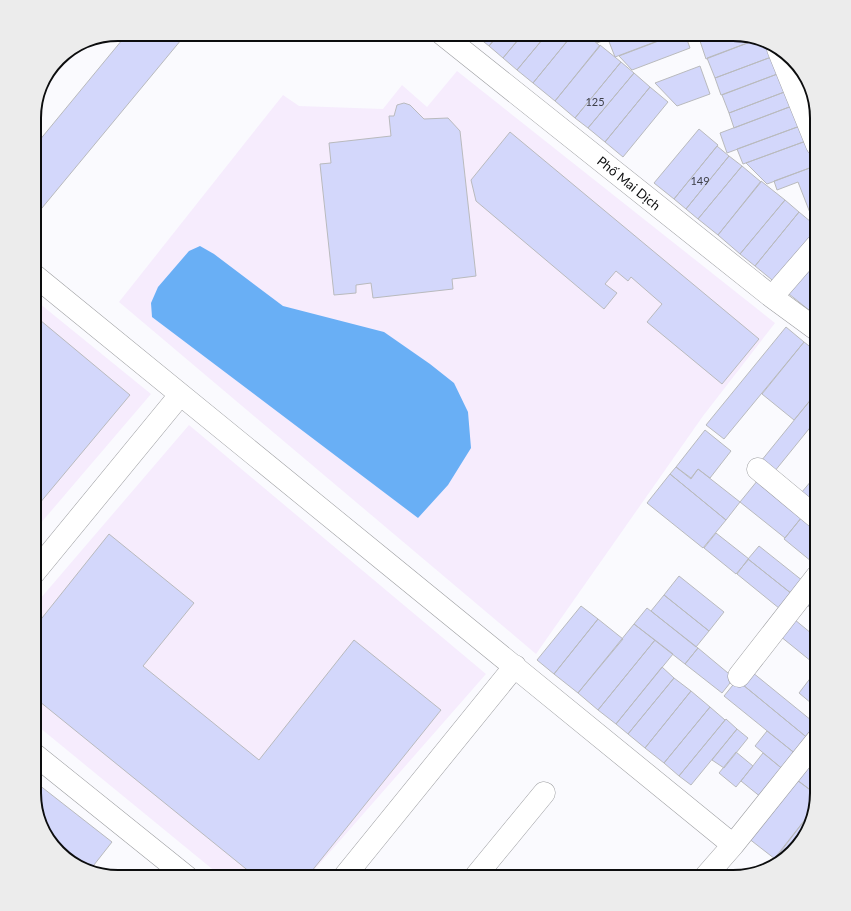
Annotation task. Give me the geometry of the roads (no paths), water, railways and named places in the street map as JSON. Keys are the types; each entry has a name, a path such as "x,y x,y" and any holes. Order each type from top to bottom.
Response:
{"street":[{"name":"Phố Mai Dịch","path":"451,41 772,297 810,325"},
{"path":"782,59 810,128"},
{"path":"772,297 810,253"},
{"path":"41,281 733,844"},
{"path":"41,564 180,395"},
{"path":"758,470 810,512"},
{"path":"739,676 810,585"},
{"path":"350,870 515,666"},
{"path":"711,870 810,749"},
{"path":"41,760 178,870"},
{"path":"481,870 544,793"}],"water":[{"path":"200,246 214,254 283,306 384,332 430,364 454,383 468,412 471,448 448,485 418,518 152,317 151,303 158,287 189,251"}]}
